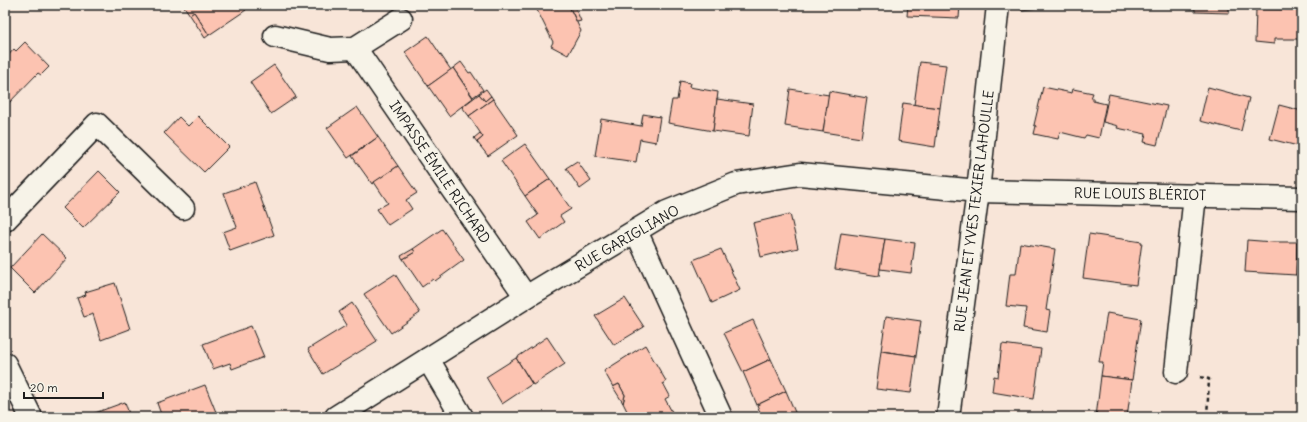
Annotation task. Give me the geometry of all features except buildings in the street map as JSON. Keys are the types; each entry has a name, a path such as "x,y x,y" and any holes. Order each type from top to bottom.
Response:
{"street":[{"name":"RUE JEAN ET YVES TEXIER LAHOULLE","path":"948,417 978,191 998,5"},
{"path":"275,36 330,49 355,48 401,19"},
{"name":"IMPASSE ÉMILE RICHARD","path":"355,48 526,297"},
{"path":"5,220 97,124 183,208"},
{"name":"RUE GARIGLIANO","path":"336,417 526,297 636,230 667,212 736,184 800,174 978,191"},
{"name":"RUE LOUIS BLÉRIOT","path":"978,191 1302,198"},
{"path":"1176,372 1195,196"},
{"path":"636,230 721,417"},
{"path":"428,359 462,417"},
{"path":"5,364 32,417"}],"path":[{"path":"1176,372 1209,379 1207,417"}]}
